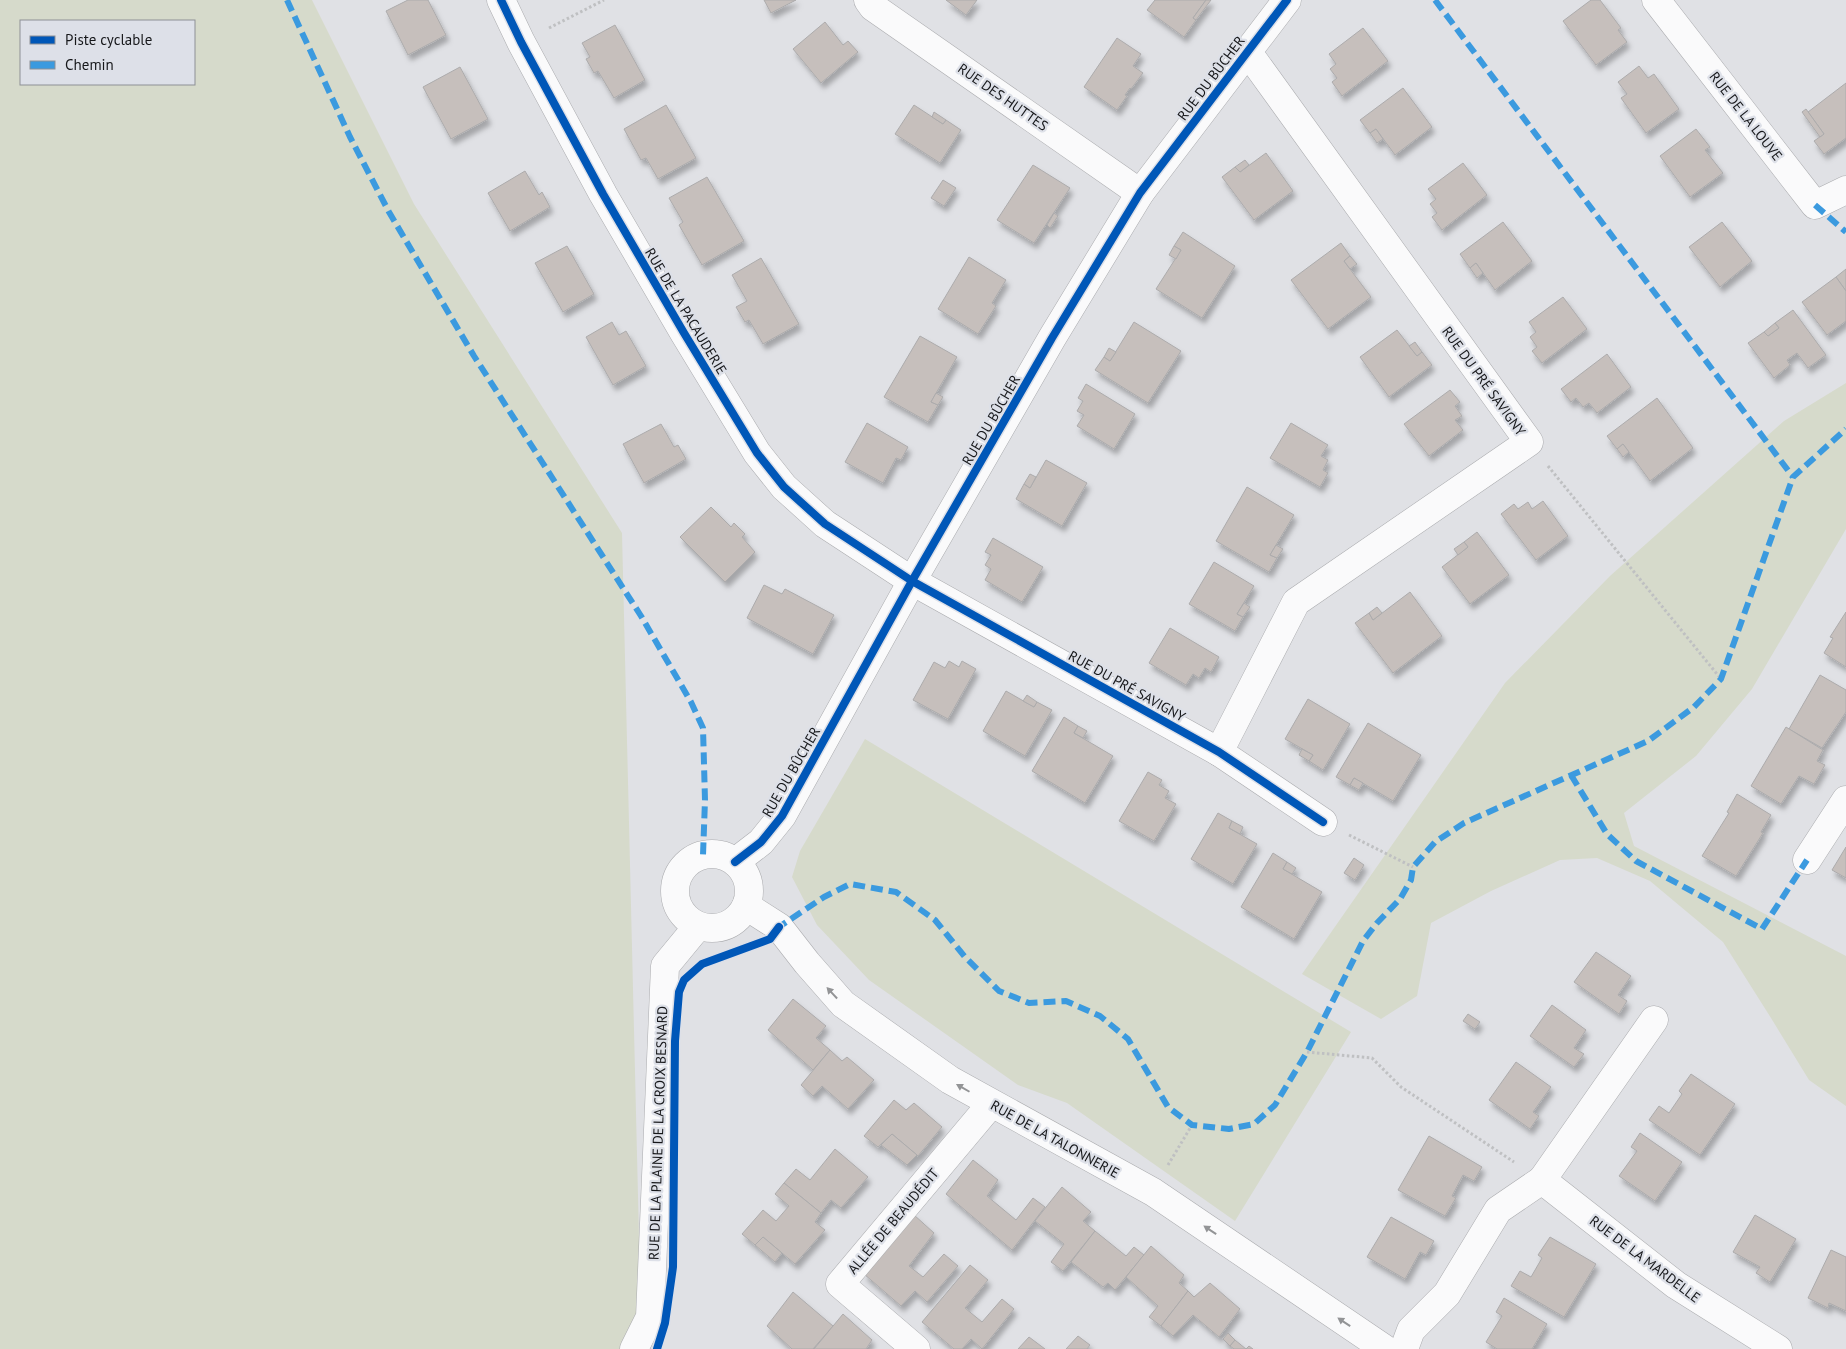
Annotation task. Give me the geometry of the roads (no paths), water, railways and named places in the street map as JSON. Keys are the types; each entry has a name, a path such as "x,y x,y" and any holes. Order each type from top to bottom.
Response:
{"street":[{"name":"RUE DE LA PACAUDERIE","path":"501,0 521,42 603,194 757,453 784,487 825,524 912,582"},
{"name":"RUE DU BÛCHER","path":"736,862 761,842 782,816 912,582 1052,338 1140,193 1246,51 1287,0"},
{"name":"RUE DE LA LOUVE","path":"1656,0 1815,205 1846,190"},
{"name":"RUE DES HUTTES","path":"873,2 1140,193"},
{"name":"RUE DU PRÉ SAVIGNY","path":"1219,752 1296,602 1529,442 1246,51"},
{"name":"RUE DU PRÉ SAVIGNY","path":"912,582 1219,752 1323,822"},
{"path":"1807,860 1846,800"},
{"path":"703,855 726,856 736,862 742,869 750,887 746,906 739,918 726,926 712,929 698,926 682,914 676,904 675,883 678,874 685,865 703,855"},
{"name":"RUE DE LA TALONNERIE","path":"746,906 779,927 811,969 843,1004 950,1080 1153,1192 1385,1349"},
{"name":"RUE DE LA PLAINE DE LA CROIX BESNARD","path":"634,1349 650,1317 665,966 698,926"},
{"path":"1404,1349 1411,1330 1447,1294 1498,1210 1542,1180 1654,1020"},
{"name":"ALLÉE DE BEAUDÉDIT","path":"916,1349 840,1284 991,1104"},
{"name":"RUE DE LA MARDELLE","path":"1542,1180 1676,1285 1778,1349"}]}
